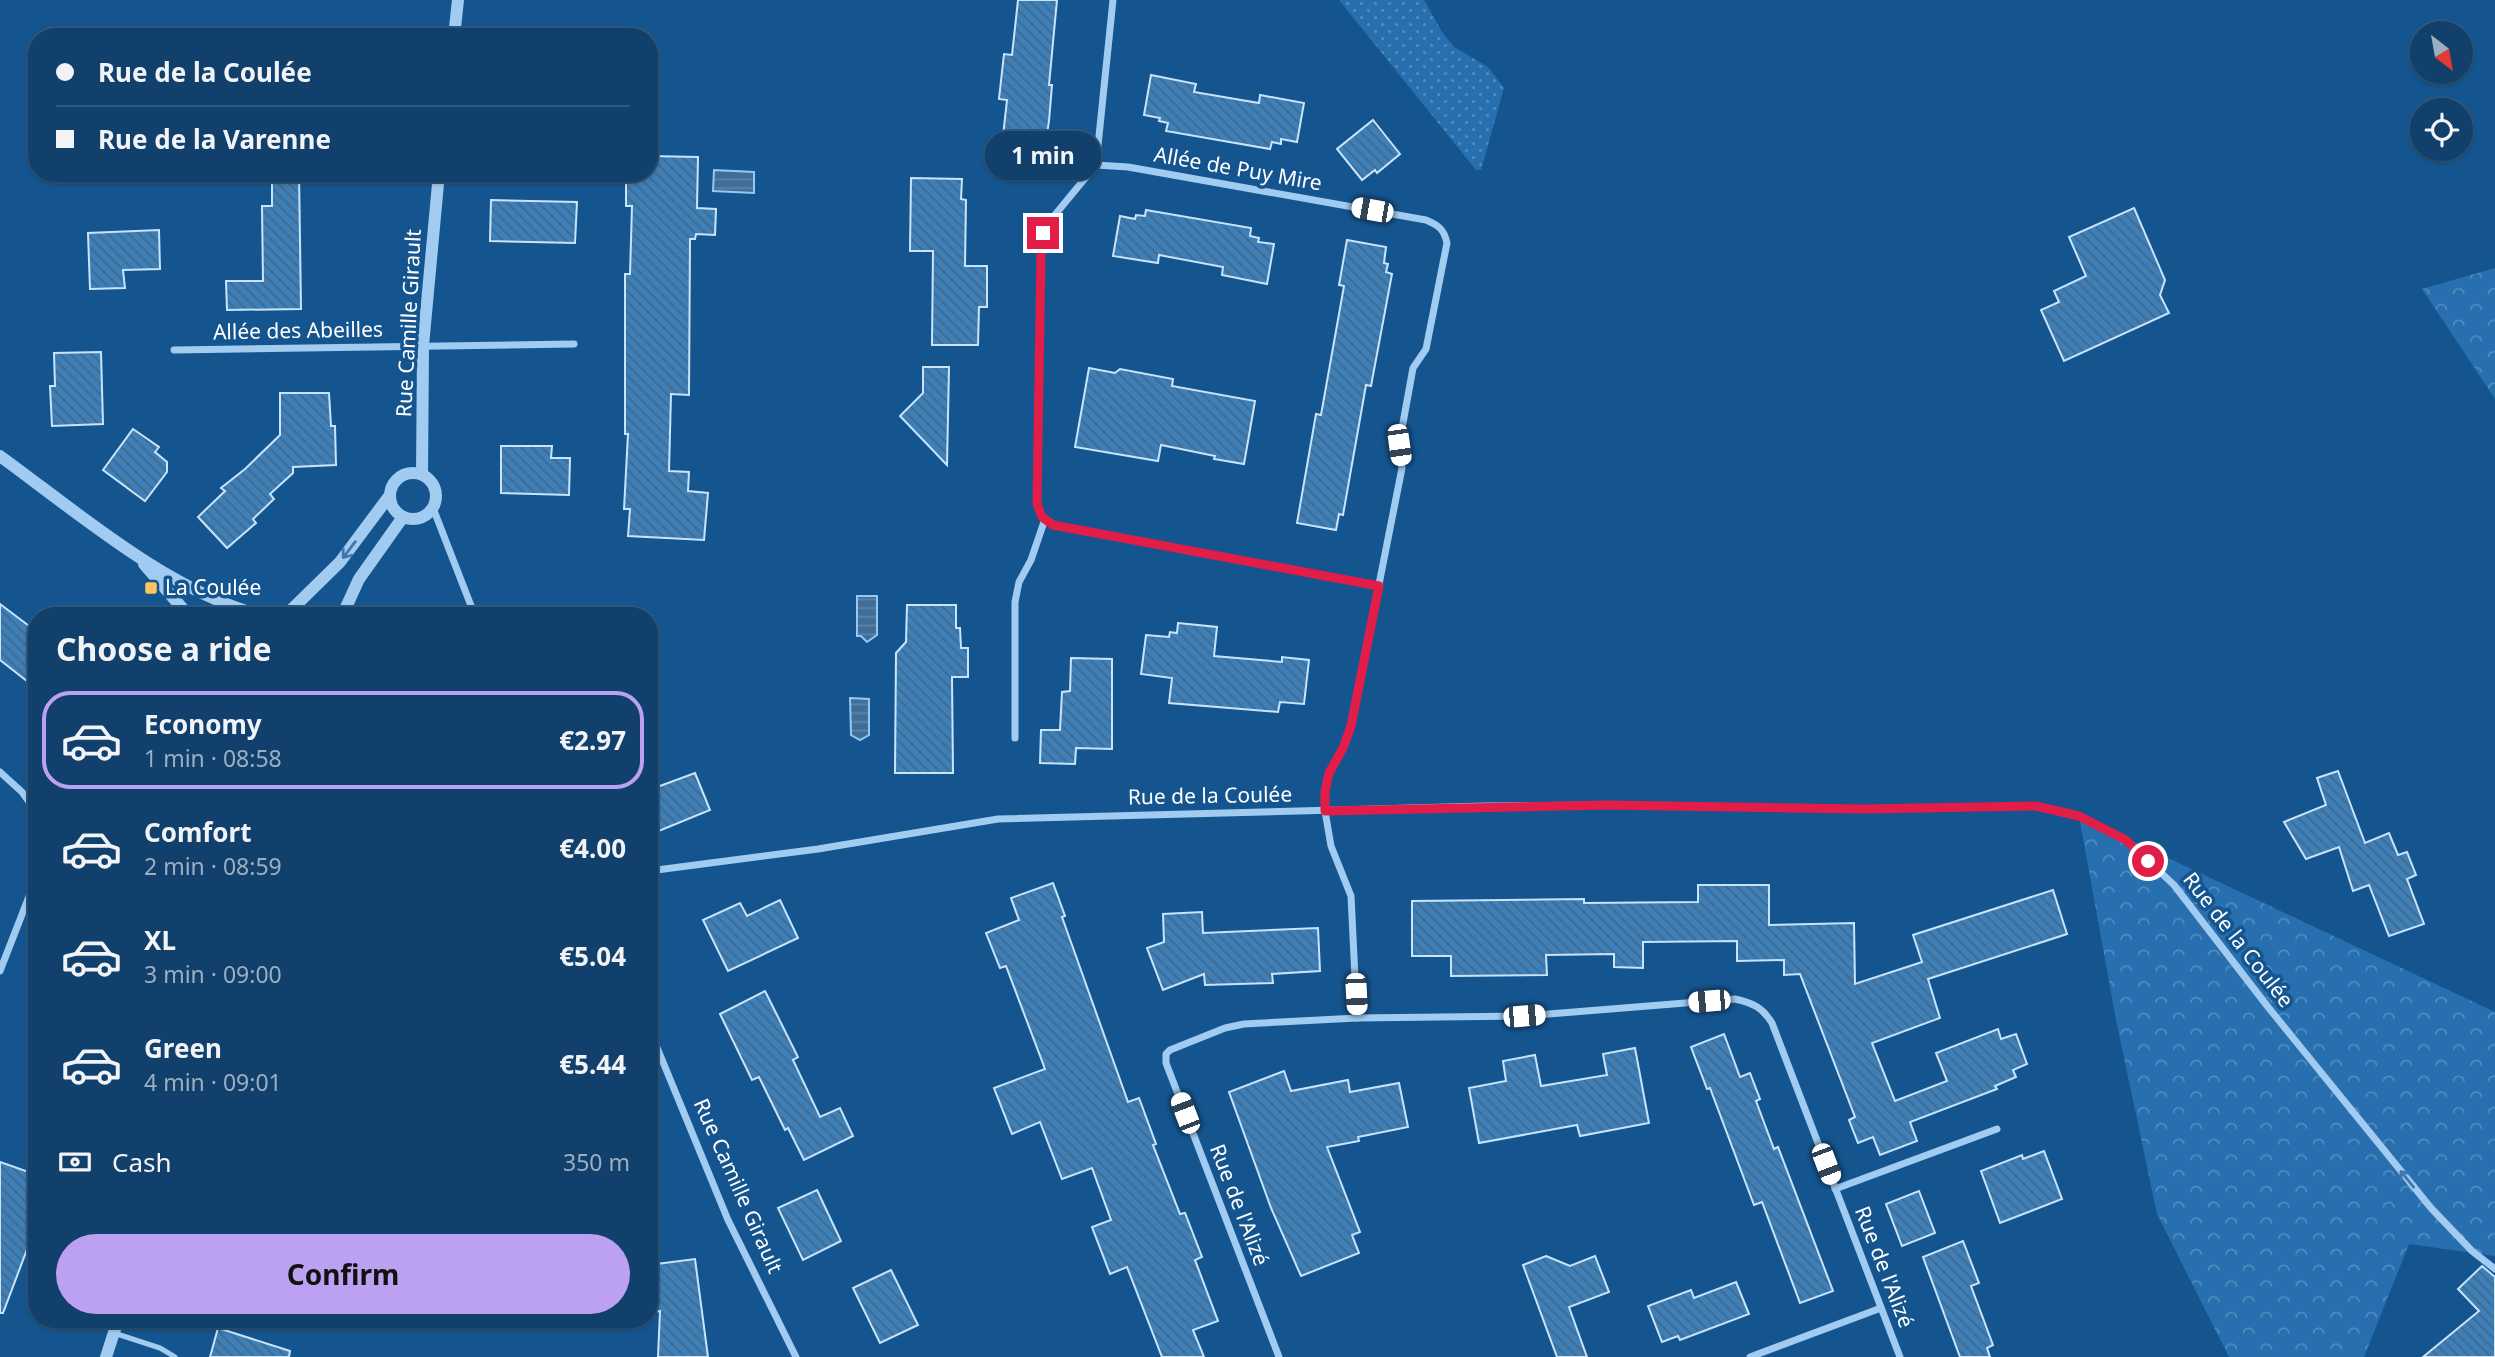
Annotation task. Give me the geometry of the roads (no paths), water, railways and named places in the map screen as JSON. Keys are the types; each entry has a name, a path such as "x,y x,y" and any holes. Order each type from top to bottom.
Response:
{"street":[{"path":"455,28 458,0"},
{"path":"1113,0 1096,164 1043,233 1037,504 1042,517 1053,525 1379,586"},
{"name":"Allée de Puy Mire","path":"1096,164 1141,169 1426,220 1438,225 1445,235 1447,243 1426,349 1413,368 1399,445 1402,468 1351,726 1329,773 1325,811"},
{"name":"Rue Camille Girault","path":"438,182 423,346 422,474 432,482 436,490 433,508 472,607"},
{"name":"Allée des Abeilles","path":"174,350 574,344"},
{"path":"0,456 137,556 185,585 230,607"},
{"path":"294,607 340,562 390,495 392,486 399,478 409,473 422,474"},
{"path":"390,495 394,508 403,517 419,519 433,508"},
{"path":"346,607 359,579 403,517"},
{"path":"1015,738 1015,602 1018,582 1031,560 1045,519"},
{"path":"137,556 180,607"},
{"path":"0,772 28,800"},
{"name":"Rue de la Coulée","path":"658,869 818,849 998,820 1607,805 1864,809 2036,806 2079,816 2126,840 2174,885 2276,1017 2451,1231 2495,1269"},
{"path":"1325,811 1331,846 1351,896 1357,1018"},
{"path":"0,971 28,899"},
{"name":"Rue de l'Alizé","path":"1279,1357 1166,1063 1166,1054 1175,1047 1235,1025 1357,1018 1524,1016 1735,999 1753,1003 1765,1012 1779,1038 1900,1357"},
{"name":"Rue Camille Girault","path":"658,1050 728,1220 796,1357"},
{"name":"Rue de l'Alizé","path":"1835,1189 1997,1129"},
{"path":"1750,1357 1881,1308"},
{"path":"106,1357 116,1328"}],"lane":[{"path":"114,1333 160,1348 174,1357"}],"place":[{"name":"La Coulée","path":"151,588"}]}
